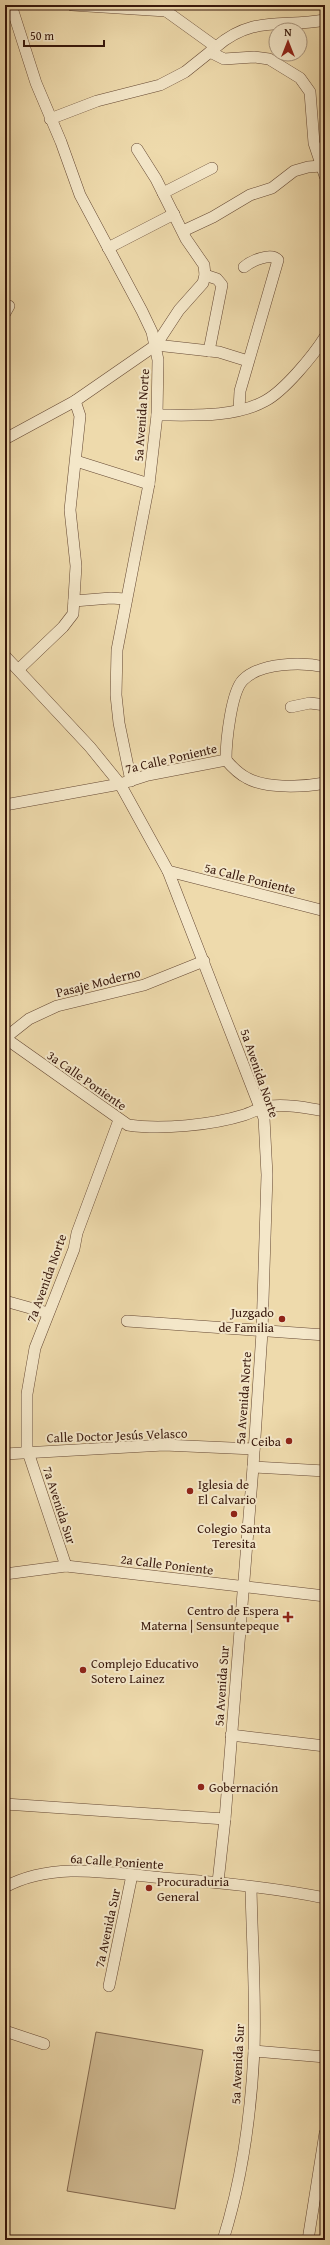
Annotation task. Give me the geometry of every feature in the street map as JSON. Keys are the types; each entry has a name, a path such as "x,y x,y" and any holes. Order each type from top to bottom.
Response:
{"street":[{"name":"5a Avenida Norte","path":"11,5 36,83 61,142 80,195 142,311 156,345 158,360 157,415 149,484 125,599 117,650 116,674 119,723 131,781"},
{"path":"72,5 167,8 219,57 230,60 254,57 269,59 300,78 310,92 314,143 323,171"},
{"path":"50,119 97,101 160,85 185,72 236,32 254,25 308,23 325,20"},
{"path":"5,439 75,401 156,345 179,310 203,283 205,275 204,265 137,149"},
{"path":"183,231 213,217 250,195 272,188 294,171 308,167 323,171"},
{"path":"162,193 212,168"},
{"path":"108,248 174,214"},
{"path":"239,410 240,391 248,361 262,320 278,260 273,256 267,257 249,262 244,267"},
{"path":"205,275 217,279 222,285 209,352"},
{"path":"157,415 239,410 257,405 284,387 325,337"},
{"path":"156,345 227,354 248,361"},
{"path":"19,669 70,619 74,601 76,566 70,510 80,416 75,401"},
{"path":"76,461 149,484"},
{"path":"74,601 111,598 125,599"},
{"name":"5a Avenida Norte","path":"5,656 19,669 90,747 120,784 168,871 264,1118 267,1175 262,1332 253,1467"},
{"name":"7a Calle Poniente","path":"5,805 120,784 226,760 226,738 234,700 243,680 260,670 277,666 303,662 325,667"},
{"path":"292,707 310,703 325,705"},
{"path":"226,760 248,779 264,784 302,785 325,783"},
{"name":"5a Calle Poniente","path":"168,871 325,911"},
{"name":"Pasaje Moderno","path":"5,1038 29,1019 57,1006 144,986 204,961"},
{"name":"3a Calle Poniente","path":"5,1038 118,1120 128,1125 139,1127 180,1125 244,1115 259,1108 270,1106 296,1106 325,1111"},
{"name":"7a Avenida Norte","path":"28,1452 27,1394 35,1348 74,1249 77,1233 118,1120"},
{"path":"5,1302 48,1313"},
{"path":"127,1321 262,1332 325,1335"},
{"name":"Calle Doctor Jesús Velasco","path":"5,1454 164,1445 254,1448"},
{"name":"7a Avenida Sur","path":"28,1452 66,1566"},
{"path":"253,1467 325,1471"},
{"name":"5a Avenida Sur","path":"218,1882 225,1819 242,1587 253,1467"},
{"name":"2a Calle Poniente","path":"5,1574 66,1566 325,1596"},
{"path":"231,1735 325,1746"},
{"path":"5,1804 225,1819"},
{"name":"6a Calle Poniente","path":"5,1887 31,1877 70,1870 218,1882 325,1898"},
{"name":"7a Avenida Sur","path":"109,1986 132,1875"},
{"name":"5a Avenida Sur","path":"223,2240 239,2174 248,2120 254,2051 251,1886"},
{"path":"5,2031 44,2044"},
{"path":"254,2051 325,2058"},
{"path":"308,2240 325,2133"}],"shaded area":[{"path":"96,2032 203,2050 175,2209 67,2191"}],"place":[{"name":"Juzgado de Familia","path":"282,1319"},
{"name":"Ceiba","path":"289,1441"},
{"name":"Iglesia de El Calvario","path":"190,1491"},
{"name":"Colegio Santa Teresita","path":"234,1514"},
{"name":"Centro de Espera Materna | Sensuntepeque","path":"288,1617"},
{"name":"Complejo Educativo Sotero Lainez","path":"83,1670"},
{"name":"Gobernación","path":"201,1787"},
{"name":"Procuraduria General","path":"149,1888"}]}
